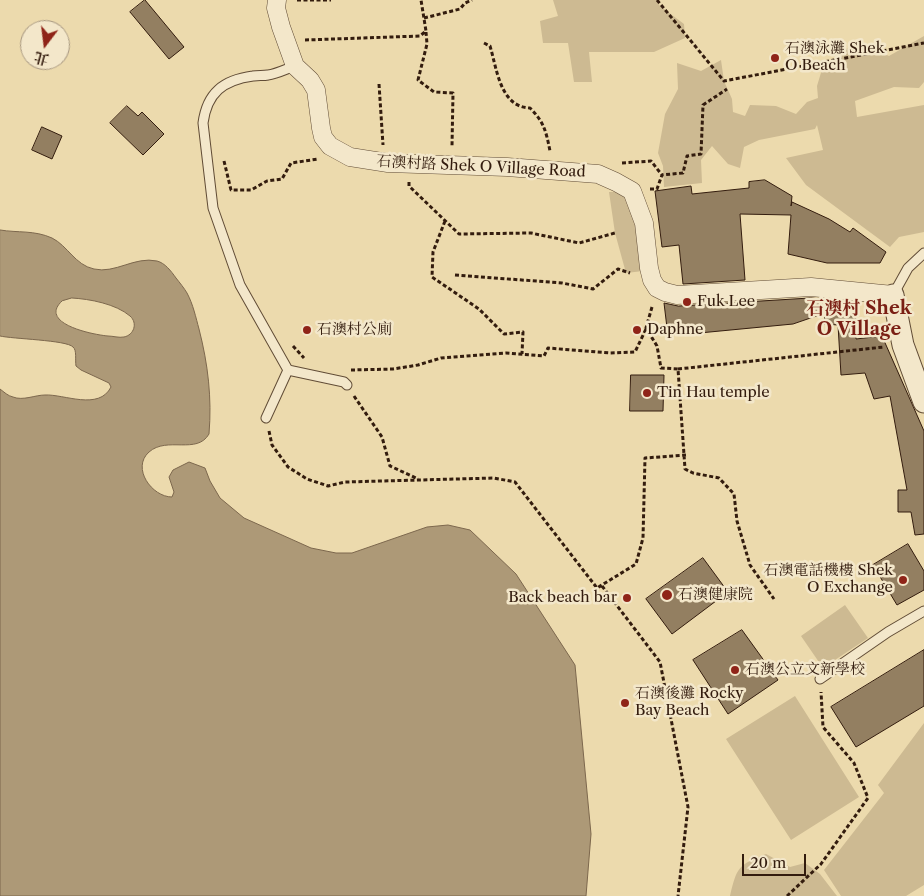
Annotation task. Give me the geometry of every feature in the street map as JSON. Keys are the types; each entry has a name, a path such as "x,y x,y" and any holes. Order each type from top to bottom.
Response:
{"street":[{"path":"277,0 276,8 295,66 310,80 316,90 323,137"},
{"name":"石澳村路 Shek O Village Road","path":"323,137 330,146 350,156 384,163 598,174 632,191"},
{"path":"632,191 644,223 652,280 657,288 665,292 677,295 811,287 893,295 903,345 924,402"}],"lane":[{"path":"295,66 269,75 254,75 231,80 210,98 203,123 213,208 240,285 288,370 344,382 346,385"},
{"path":"893,295 908,268 924,253"},
{"path":"266,418 288,370"},
{"path":"820,679 888,632 924,611"}],"path":[{"path":"297,0 331,0"},
{"path":"421,0 427,44 418,80 434,92 452,93 451,166"},
{"path":"424,18 460,9 465,3 472,0"},
{"path":"657,0 724,81 924,43"},
{"path":"286,40 420,36 426,31"},
{"path":"484,43 490,46 498,79 511,101 519,108 530,108 540,119 545,130 554,171"},
{"path":"379,84 384,163"},
{"path":"662,175 683,173 687,156 701,154 703,105 728,89"},
{"path":"222,152 231,190 251,190 267,181 282,179 291,163 322,158 323,137"},
{"path":"619,163 651,162 662,175"},
{"path":"406,164 409,186 459,234 531,233 580,243 615,233"},
{"path":"632,191 658,189 662,175"},
{"path":"445,221 433,252 432,277 479,308 504,334 523,332 522,354"},
{"path":"347,371 393,369 418,365 441,358 506,353 544,356 548,348 610,354 635,352 646,328 656,295 652,280 618,268 593,289 562,284 455,275"},
{"path":"646,328 657,346 661,368 678,369 903,345"},
{"path":"289,342 307,360"},
{"path":"678,369 686,455 685,469 694,473 719,478 734,494 738,521 750,565 774,599"},
{"path":"346,385 382,437 390,466 420,480"},
{"path":"266,418 272,445 288,466 307,479 328,486 345,482 494,478 515,482 597,588 636,564 643,538 645,458 686,455"},
{"path":"602,586 660,662 688,807 678,896"},
{"path":"787,896 821,864 868,798 854,762 823,727 820,679"}],"shaded area":[{"path":"553,0 656,0 660,6 684,24 685,38 654,52 589,52 592,82 574,82 568,43 543,43 540,21 558,16"},
{"path":"924,36 924,82 919,88 894,87 855,101 857,117 924,105 924,232 899,237 890,247 806,185 786,158 823,150 817,125 815,129 759,140 744,147 740,168 728,164 712,146 701,160 702,183 664,187 663,166 658,153 665,114 678,89 677,63 701,71 721,60 724,81 732,99 733,112 745,116 750,105 776,106 796,114 807,102 818,98 817,86 823,66 833,63 841,51 853,46 862,52 878,51 889,56"},
{"path":"609,192 623,195 630,203 635,221 643,271 626,273 615,233"},
{"path":"0,230 45,235 58,241 82,264 94,269 110,269 149,260 160,262 170,270 185,289 194,311 207,368 210,394 210,421 209,434 204,440 189,445 164,445 156,447 149,452 142,466 146,480 151,487 165,496 172,497 174,492 169,477 173,470 189,462 205,468 220,498 244,518 311,548 336,553 352,553 427,527 448,525 470,530 516,574 575,665 591,834 586,896 0,896 0,389 9,396 17,398 53,395 90,400 105,394 111,387 109,383 76,366 75,350 69,345 50,341 0,336","holes":["72,298 95,301 118,308 130,316 134,322 134,328 130,334 122,337 101,335 71,327 62,322 57,316 56,309 62,301"]},
{"path":"845,605 868,638 823,668 801,636"},
{"path":"795,696 859,797 791,840 726,739"},
{"path":"924,723 924,885 906,896 841,896 824,870 884,793 878,785"},
{"path":"766,854 790,867 805,863 820,874 837,896 730,896 740,868 744,864"}],"building":[{"path":"145,0 184,47 169,59 130,12"},
{"path":"127,106 138,116 142,112 164,134 143,155 110,123"},
{"path":"42,127 62,136 52,159 32,150"},
{"path":"765,180 792,196 791,206 792,202 829,219 850,232 853,228 886,252 880,263 827,263 788,254 791,215 740,214 745,280 683,284 679,245 662,247 655,191 691,186 692,194 749,188 749,182"},
{"path":"811,298 843,301 849,304 856,316 856,339 882,336 924,431 924,534 915,535 911,512 898,512 898,490 907,490 890,396 874,399 865,373 841,375 838,325 824,324 825,313 793,324 668,336 664,303 678,306"},
{"name":"Tin Hau temple","path":"631,375 664,375 663,411 630,411"},
{"name":"石澳電話機樓 Shek O Exchange","path":"908,544 924,571 924,590 897,605 873,565"},
{"name":"石澳健康院","path":"703,558 728,592 672,634 646,599"},
{"name":"石澳公立文新學校","path":"742,630 778,680 728,714 693,660"},
{"path":"924,650 924,706 856,747 831,707"}],"place":[{"name":"石澳泳灘 Shek O Beach","path":"775,58"},
{"name":"Fuk Lee","path":"687,302"},
{"name":"石澳村公廁","path":"307,330"},
{"name":"Daphne","path":"637,330"},
{"name":"Tin Hau temple","path":"647,393"},
{"name":"石澳電話機樓 Shek O Exchange","path":"903,580"},
{"name":"石澳健康院","path":"667,595"},
{"name":"Back beach bar","path":"627,598"},
{"name":"石澳公立文新學校","path":"735,670"},
{"name":"石澳後灘 Rocky Bay Beach","path":"625,703"}],"district":[{"name":"石澳村 Shek O Village","path":"859,319"}]}
